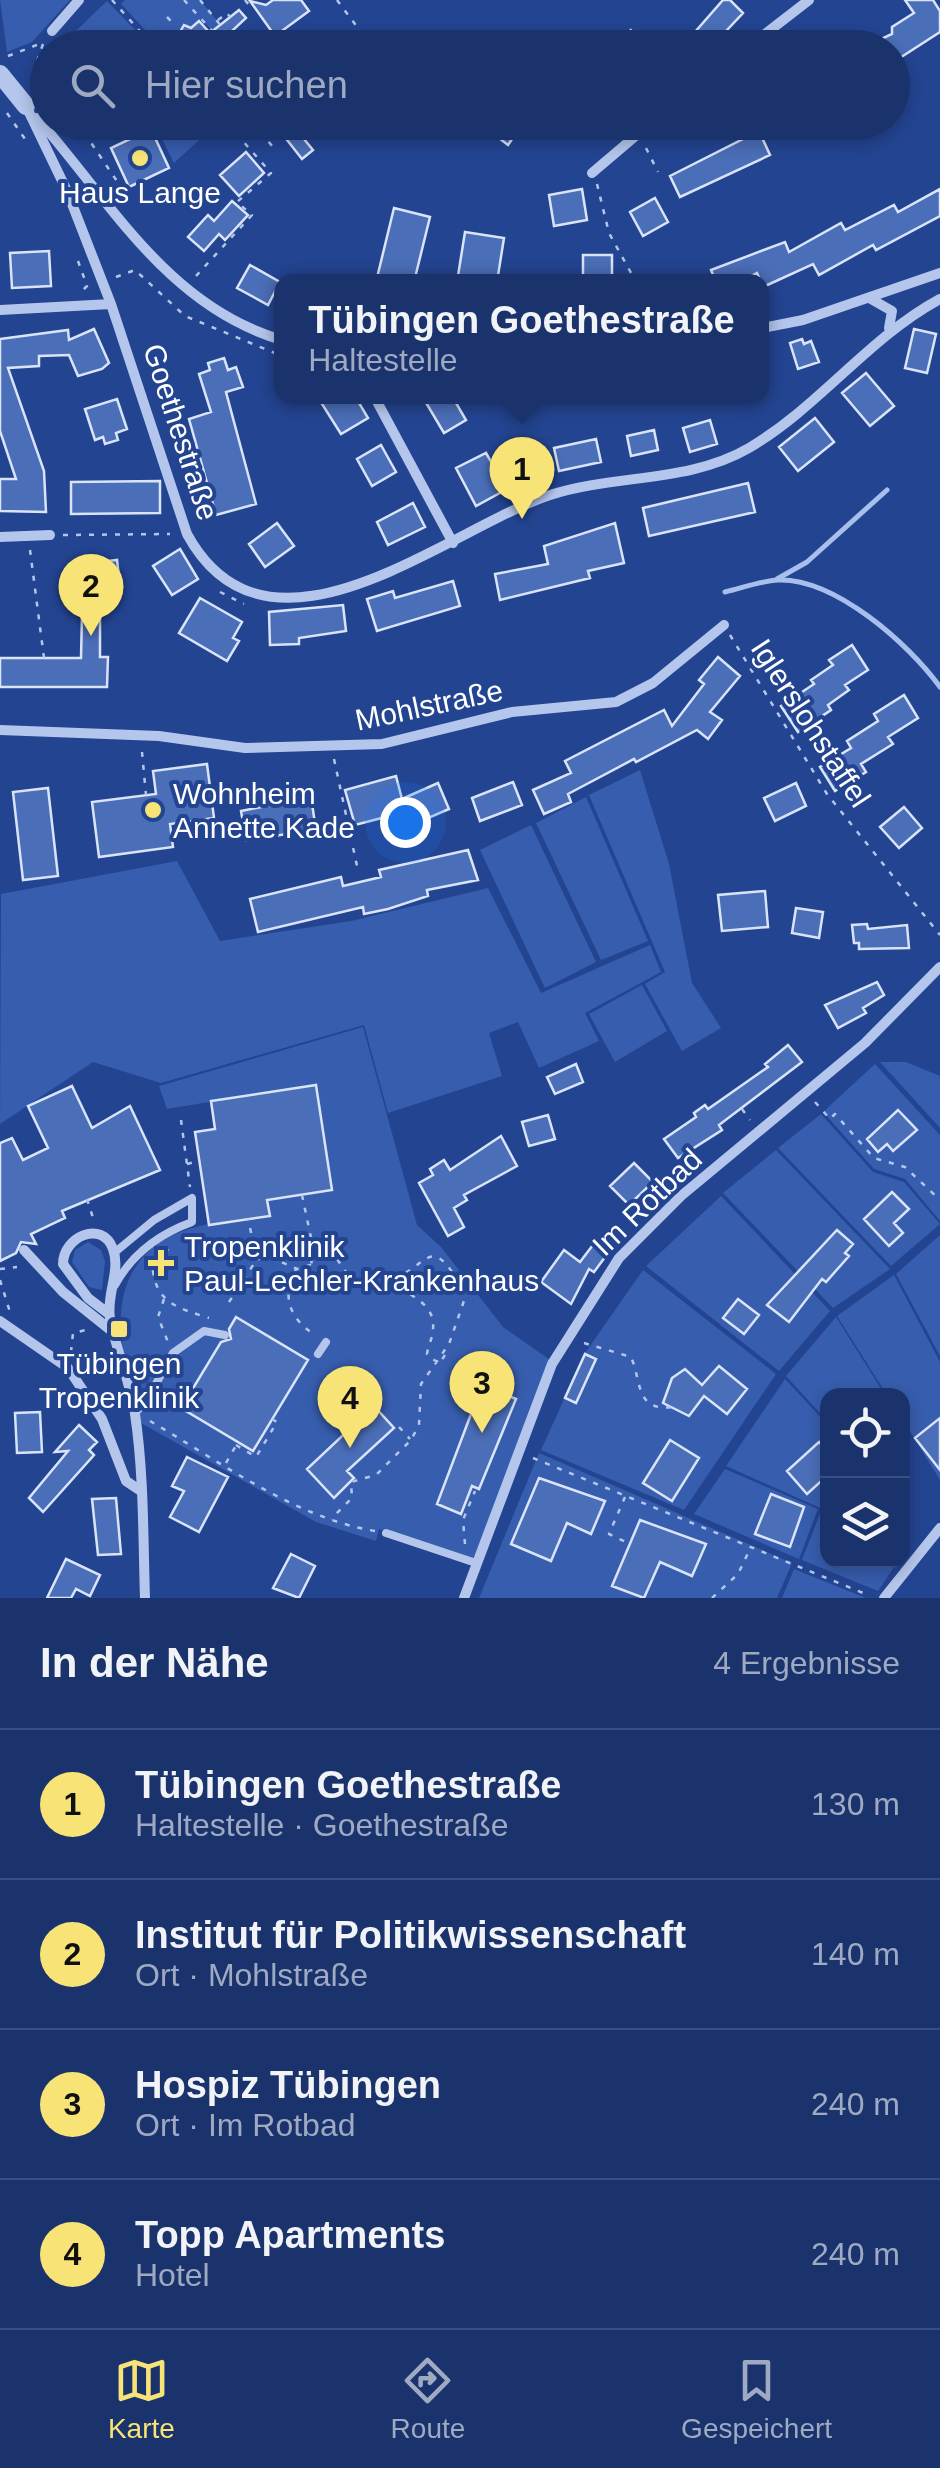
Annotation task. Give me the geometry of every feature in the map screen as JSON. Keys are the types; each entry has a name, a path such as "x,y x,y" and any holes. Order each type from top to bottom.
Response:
{"street":[{"path":"53,30 79,0"},
{"path":"770,30 809,0"},
{"path":"2,66 30,111"},
{"name":"Goethestraße","path":"26,106 30,114"},
{"name":"Goethestraße","path":"42,140 111,304 187,534 208,567 226,581 269,596 362,584 549,496 704,466 746,450 789,422 889,329 940,298"},
{"path":"53,140 122,226 174,278 237,322 274,337"},
{"path":"592,173 631,140"},
{"path":"769,326 940,273"},
{"path":"869,298 892,311 889,329"},
{"path":"0,310 111,304"},
{"path":"378,404 453,542"},
{"path":"0,538 50,536"},
{"name":"Mohlstraße","path":"0,730 159,736 245,748 332,748 408,740 512,712 616,702 653,683 724,626"},
{"name":"Im Rotbad","path":"464,1598 471,1562 566,1340 619,1258 660,1215 866,1043 940,966"},
{"path":"109,1314 88,1298 62,1264 71,1240 88,1233 100,1236 114,1253 109,1314 135,1413 144,1598"},
{"path":"24,1250 62,1292 114,1333"},
{"path":"5,1325 68,1368 102,1420 126,1481 141,1492"},
{"path":"884,1598 940,1528"}],"lane":[{"path":"110,1293 139,1252 173,1229 192,1222 192,1198"},
{"path":"114,1253 138,1231 192,1198"},
{"path":"135,1413 174,1353 195,1334 214,1331 225,1335"},
{"path":"318,1354 326,1342"},
{"path":"386,1533 471,1562"}],"path":[{"path":"112,0 139,30"},
{"path":"184,0 211,30"},
{"path":"200,0 225,30"},
{"path":"245,0 253,10"},
{"path":"338,0 360,30"},
{"path":"217,20 227,13 230,17"},
{"path":"167,16 171,21"},
{"path":"2,66 30,51"},
{"path":"4,107 32,148"},
{"path":"89,140 125,193 126,204"},
{"path":"198,284 192,280 252,215 238,202 271,172 242,140"},
{"path":"267,140 273,147"},
{"path":"642,140 658,172"},
{"path":"592,173 609,233 632,274"},
{"path":"76,297 87,286 78,261"},
{"path":"102,282 135,270 185,316 274,353"},
{"path":"77,535 187,534"},
{"path":"28,536 44,658"},
{"path":"210,586 251,606"},
{"name":"Iglerslohstaffel","path":"724,626 827,794 940,935"},
{"path":"332,748 357,866"},
{"path":"142,752 146,795"},
{"path":"808,1094 830,1119 835,1114 874,1158 906,1167 940,1199"},
{"path":"182,1120 192,1198"},
{"path":"185,1164 195,1162"},
{"path":"640,1194 660,1215"},
{"path":"302,1195 314,1252 310,1265"},
{"path":"87,1199 100,1236"},
{"path":"228,1302 257,1259 248,1218"},
{"path":"174,1353 158,1317 164,1300 153,1271 192,1222"},
{"path":"314,1252 332,1252 347,1275"},
{"path":"257,1259 272,1258 297,1270"},
{"path":"331,1519 352,1498 351,1482 376,1475 411,1440 419,1425 421,1384 449,1344 466,1295 449,1264 436,1258 421,1258 389,1280"},
{"path":"310,1265 297,1270 288,1287 290,1308 304,1327 326,1342"},
{"path":"310,1265 320,1272 389,1280 416,1296 430,1312 434,1327 427,1354 435,1363"},
{"path":"0,1280 9,1301 5,1325"},
{"path":"164,1300 210,1318"},
{"path":"68,1368 73,1333"},
{"path":"566,1340 631,1357 639,1374 638,1393 646,1404 658,1409 672,1408"},
{"path":"435,1363 445,1355"},
{"path":"135,1413 331,1519 386,1533"},
{"path":"225,1464 237,1444 256,1457 277,1422 272,1419"},
{"path":"399,1427 411,1440"},
{"path":"518,1452 875,1598"},
{"path":"471,1562 463,1520 475,1491"},
{"path":"625,1495 609,1534 630,1544"},
{"path":"712,1598 738,1574 752,1546"}],"shaded area":[{"path":"0,0 70,0 43,30 30,30 30,43 7,52"},
{"path":"125,0 200,0 225,30 211,30 201,19 191,28 181,30 145,30 121,4"},
{"path":"107,1 135,30 77,30"},
{"path":"162,140 199,140 174,163"},
{"path":"640,770 669,864 692,983 721,1028 682,1051 645,984 665,972 589,795"},
{"path":"586,797 648,941 601,960 536,823"},
{"path":"531,825 596,962 545,988 480,850"},
{"path":"177,861 220,941 351,921 488,888 541,993 650,945 661,972 585,1013 599,1041 539,1068 518,1022 489,1033 502,1076 388,1113 364,1025 161,1083 93,1062 0,1124 1,894"},
{"path":"642,985 667,1031 615,1062 589,1014"},
{"path":"363,1027 417,1225 441,1247 503,1327 553,1362 476,1563 379,1529 376,1541 316,1522 141,1423 127,1372 122,1346 124,1295 132,1272 148,1252 171,1236 194,1228 270,1215 267,1200 331,1190 317,1084 167,1109 159,1086"},
{"path":"880,1062 906,1062 940,1076 940,1128"},
{"path":"875,1064 940,1135 940,1221 905,1179 874,1169 823,1112"},
{"path":"821,1114 873,1172 904,1182 940,1224 891,1266 778,1148"},
{"path":"776,1150 890,1269 833,1308 723,1193"},
{"path":"721,1196 830,1311 779,1371 646,1266"},
{"path":"940,1235 940,1356 896,1274"},
{"path":"88,1242 101,1250 105,1261 102,1290 89,1287 72,1262 75,1250"},
{"path":"643,1270 776,1374 684,1510 541,1450 585,1353"},
{"path":"894,1275 940,1362 940,1480 910,1431 910,1388 883,1388 837,1316"},
{"path":"836,1317 881,1388 820,1388 820,1413 786,1376"},
{"path":"785,1379 820,1416 820,1508 726,1466"},
{"path":"539,1453 792,1563 777,1598 479,1598"},
{"path":"725,1469 818,1509 799,1559 694,1514"},
{"path":"820,1514 820,1567 802,1560"},
{"path":"822,1568 893,1568 878,1591"},
{"path":"794,1569 866,1598 782,1598"}],"building":[{"path":"273,0 301,0 309,11 283,30 271,30 250,1 266,5"},
{"path":"723,0 730,0 743,13 727,30 697,30"},
{"path":"905,0 933,0 940,11 940,32 910,51 910,30 892,27 914,13"},
{"path":"239,10 246,18 233,30 214,30"},
{"path":"199,21 207,30 181,30 184,25 191,28"},
{"name":"Haus Lange","path":"128,140 156,140 169,168 129,187 111,148"},
{"path":"287,140 305,140 313,150 302,159"},
{"path":"741,140 763,140 770,155 680,197 670,176"},
{"path":"246,152 264,173 239,196 220,175"},
{"path":"582,189 587,220 554,226 549,195"},
{"path":"940,189 940,216 876,250 873,245 819,275 813,264 769,284 769,274 713,274 711,270 785,242 789,252 841,223 845,230 894,205 898,212"},
{"path":"655,198 668,222 643,236 630,212"},
{"path":"232,201 248,215 225,240 219,234 204,251 188,237 208,215 214,221"},
{"path":"394,208 430,217 416,274 378,274"},
{"path":"465,232 504,238 498,274 458,274"},
{"path":"49,251 51,286 12,288 10,253"},
{"path":"583,255 612,255 612,274 583,274"},
{"path":"250,265 274,279 274,294 268,305 237,288"},
{"path":"94,329 109,363 102,369 78,376 69,355 39,356 39,366 8,368 44,471 46,512 0,511 0,479 16,479 0,431 0,339 68,330 69,340"},
{"path":"914,329 936,334 927,373 905,368"},
{"path":"802,339 804,344 811,341 819,362 798,369 790,343"},
{"path":"224,358 228,370 236,367 243,387 226,392 256,504 216,515 189,419 211,412 199,374 210,370 208,363"},
{"path":"866,373 894,406 870,426 842,393"},
{"path":"117,399 127,429 116,433 118,440 105,444 103,437 95,440 85,409"},
{"path":"322,404 360,404 368,418 341,434"},
{"path":"427,404 457,404 466,420 444,433"},
{"path":"815,418 834,442 798,471 779,447"},
{"path":"710,420 717,444 690,452 683,428"},
{"path":"654,430 658,450 631,456 627,436"},
{"path":"596,439 601,462 559,471 554,448"},
{"path":"381,445 396,472 372,486 357,459"},
{"path":"486,453 507,489 476,506 456,468"},
{"path":"160,481 160,513 71,514 71,482"},
{"path":"748,483 755,512 649,536 643,508"},
{"path":"413,503 425,527 388,545 377,522"},
{"path":"277,523 294,546 265,567 249,544"},
{"path":"615,523 624,563 588,571 590,578 500,600 495,574 548,564 544,546"},
{"path":"180,549 198,579 172,595 153,566"},
{"path":"117,560 121,593 94,595 91,563"},
{"path":"453,581 460,606 377,631 367,599 393,591 395,598"},
{"path":"200,598 242,622 233,638 239,641 227,661 179,633"},
{"path":"343,605 346,631 299,638 299,644 270,645 269,612"},
{"path":"82,615 100,615 100,657 108,657 107,687 0,687 0,658 81,658"},
{"path":"852,645 868,670 845,685 849,690 828,705 831,710 798,732 781,706 814,684 811,680 833,665 829,660"},
{"path":"718,657 740,676 710,712 722,720 708,739 697,730 568,794 571,802 544,814 533,790 571,773 565,761 664,710 672,726 704,684 699,680"},
{"path":"904,695 918,718 888,737 893,744 861,764 866,772 835,791 820,767 851,748 847,741 878,721 874,714"},
{"name":"Wohnheim Annette Kade","path":"207,764 214,818 170,824 173,847 99,857 92,802 156,794 153,771"},
{"path":"396,776 402,799 438,783 449,809 426,819 420,808 355,825 345,790"},
{"path":"513,782 522,805 480,821 472,798"},
{"path":"796,783 806,806 775,821 764,798"},
{"path":"48,788 58,876 23,880 13,792"},
{"path":"311,797 316,830 246,840 241,811"},
{"path":"904,807 922,828 899,848 880,827"},
{"path":"468,850 478,880 427,890 428,896 388,909 364,914 363,907 258,932 250,899 341,877 343,886 381,877 379,870"},
{"path":"765,891 768,927 722,931 718,895"},
{"path":"796,908 823,912 819,938 792,933"},
{"path":"867,924 868,929 907,925 909,948 859,949 859,943 854,943 852,925"},
{"path":"877,982 884,995 863,1008 866,1013 838,1028 825,1005"},
{"path":"788,1045 802,1062 719,1125 722,1130 678,1158 664,1139 696,1117 694,1113 705,1105 708,1109 768,1067 765,1064"},
{"path":"576,1064 583,1082 555,1094 547,1077"},
{"path":"316,1085 332,1190 267,1200 270,1216 209,1225 195,1132 215,1129 211,1101"},
{"path":"72,1086 92,1128 130,1106 160,1170 62,1211 65,1218 31,1234 36,1244 21,1242 16,1253 0,1261 0,1143 12,1138 23,1160 48,1148 28,1106"},
{"path":"898,1110 917,1130 893,1151 887,1144 878,1152 867,1139"},
{"path":"548,1115 555,1139 529,1146 522,1122"},
{"path":"501,1136 517,1166 464,1195 467,1200 454,1208 464,1227 448,1236 419,1183 433,1175 430,1169 444,1160 450,1170"},
{"path":"634,1163 653,1182 629,1205 610,1186"},
{"path":"892,1192 909,1209 894,1223 903,1233 889,1246 864,1219"},
{"path":"837,1230 853,1244 845,1253 849,1256 826,1282 822,1279 789,1322 767,1305"},
{"path":"596,1241 608,1253 594,1272 589,1269 571,1304 541,1282 564,1250 580,1262"},
{"path":"738,1299 759,1315 744,1334 723,1318"},
{"path":"236,1317 308,1360 253,1451 181,1408 221,1342 231,1339 229,1329"},
{"path":"585,1354 596,1359 576,1403 565,1398"},
{"path":"719,1366 747,1389 727,1414 704,1396 689,1416 663,1403 672,1378 685,1369 702,1385"},
{"path":"482,1385 516,1399 479,1489 472,1486 461,1514 437,1504"},
{"path":"374,1406 394,1428 347,1471 354,1478 334,1498 307,1469"},
{"path":"40,1412 42,1452 17,1453 15,1413"},
{"path":"940,1418 940,1470 915,1438"},
{"path":"79,1425 97,1442 89,1450 94,1455 43,1512 29,1498 68,1451 55,1452"},
{"path":"670,1440 699,1458 672,1501 643,1483"},
{"path":"820,1443 820,1482 807,1494 787,1471"},
{"path":"187,1457 228,1477 199,1532 170,1517 184,1491 172,1486"},
{"path":"539,1478 605,1501 591,1534 567,1523 551,1561 511,1544"},
{"path":"771,1494 804,1507 790,1547 755,1534"},
{"path":"116,1498 121,1554 98,1555 92,1499"},
{"path":"640,1520 706,1544 692,1576 660,1562 644,1598 612,1586"},
{"path":"291,1554 315,1566 299,1598 273,1588"},
{"path":"66,1559 100,1575 90,1596 76,1589 71,1598 47,1598"}],"waterway":[{"path":"777,579 807,562 887,490"},
{"path":"725,592 778,580 823,590 890,634 940,687"}],"place":[{"name":"Haus Lange","path":"140,158"},
{"name":"Tübingen Goethestraße","path":"522,519"},
{"name":"Institut für Politikwissenschaft","path":"91,636"},
{"name":"Wohnheim Annette Kade","path":"153,810"},
{"name":"Tropenklinik Paul-Lechler-Krankenhaus","path":"161,1263"},
{"name":"Tübingen Tropenklinik","path":"119,1329"},
{"name":"Hospiz Tübingen","path":"482,1433"},
{"name":"Topp Apartments","path":"350,1448"}]}
